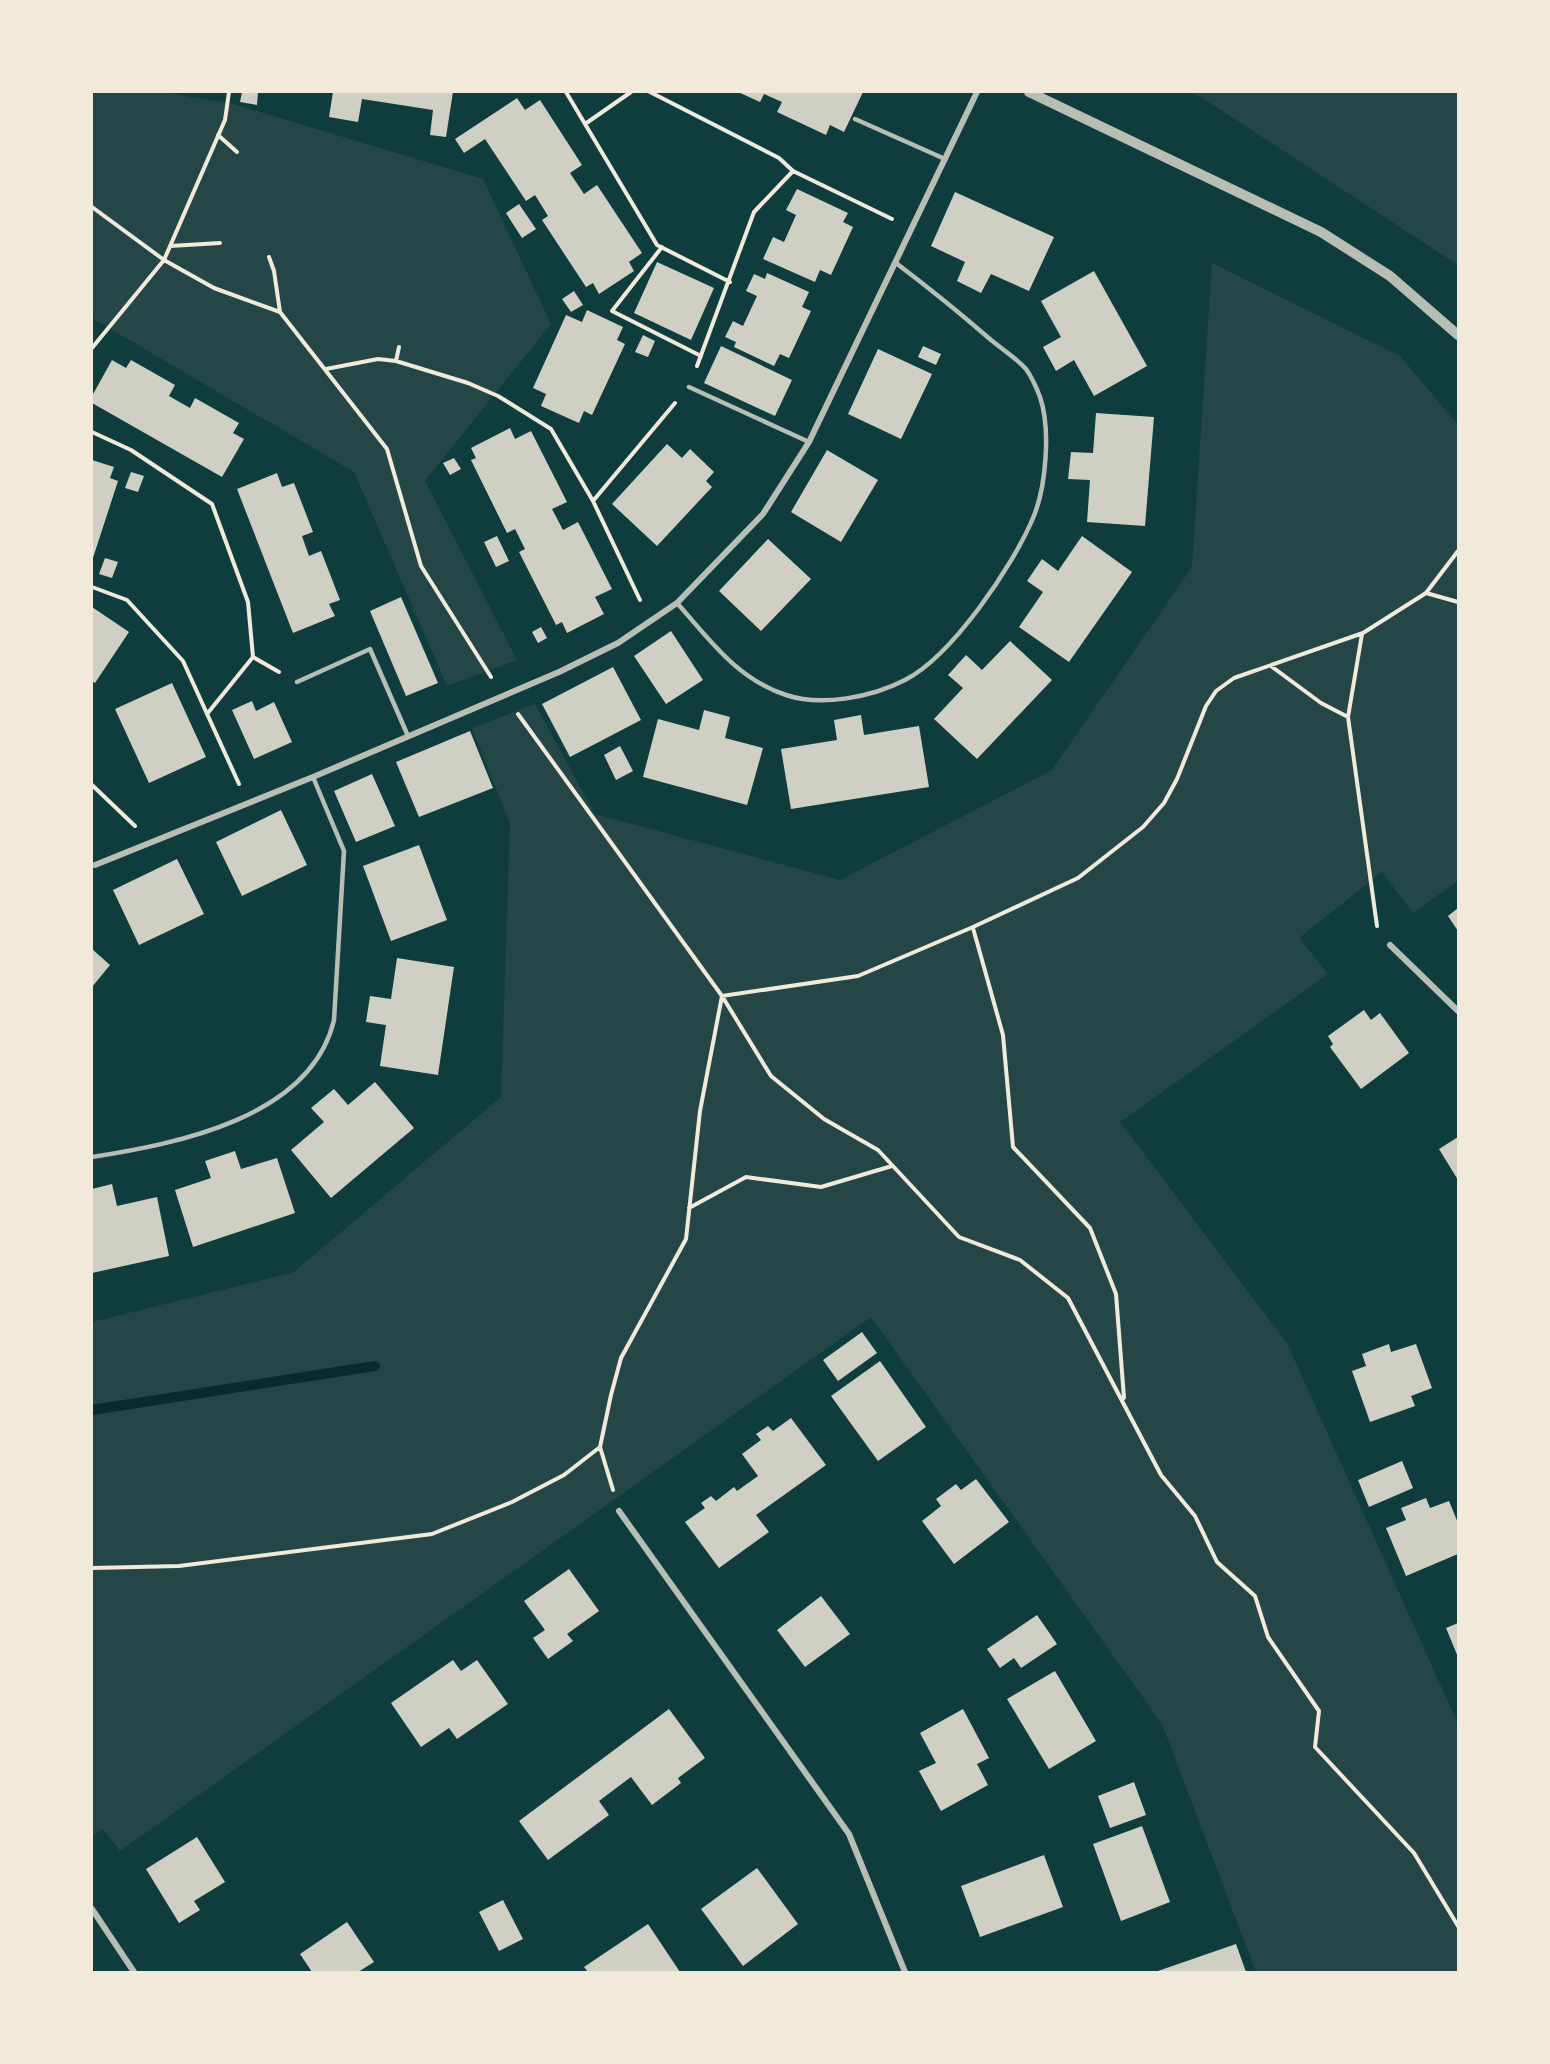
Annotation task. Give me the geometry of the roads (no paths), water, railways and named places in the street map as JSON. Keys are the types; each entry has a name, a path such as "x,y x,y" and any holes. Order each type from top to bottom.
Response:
{"street":[{"path":"93,867 313,777 559,672 618,643 677,603 763,514 809,442 977,92"},
{"path":"1029,92 1321,232 1390,276 1458,335"},
{"path":"1390,945 1458,1011"},
{"path":"619,1511 849,1834 905,1972"},
{"path":"92,1909 134,1972"}],"lane":[{"path":"855,119 945,159"},
{"path":"677,603 729,663 758,684 788,696 828,701 873,693 906,680 930,662 967,623 999,578 1033,518 1042,484 1046,435 1040,398 1026,370 936,293 896,263"},
{"path":"689,387 809,442"},
{"path":"297,682 370,649 408,736"},
{"path":"92,1156 162,1146 228,1123 265,1105 301,1079 324,1048 334,1020 344,851 313,777"}],"waterway":[{"path":"92,1410 375,1366"}]}
